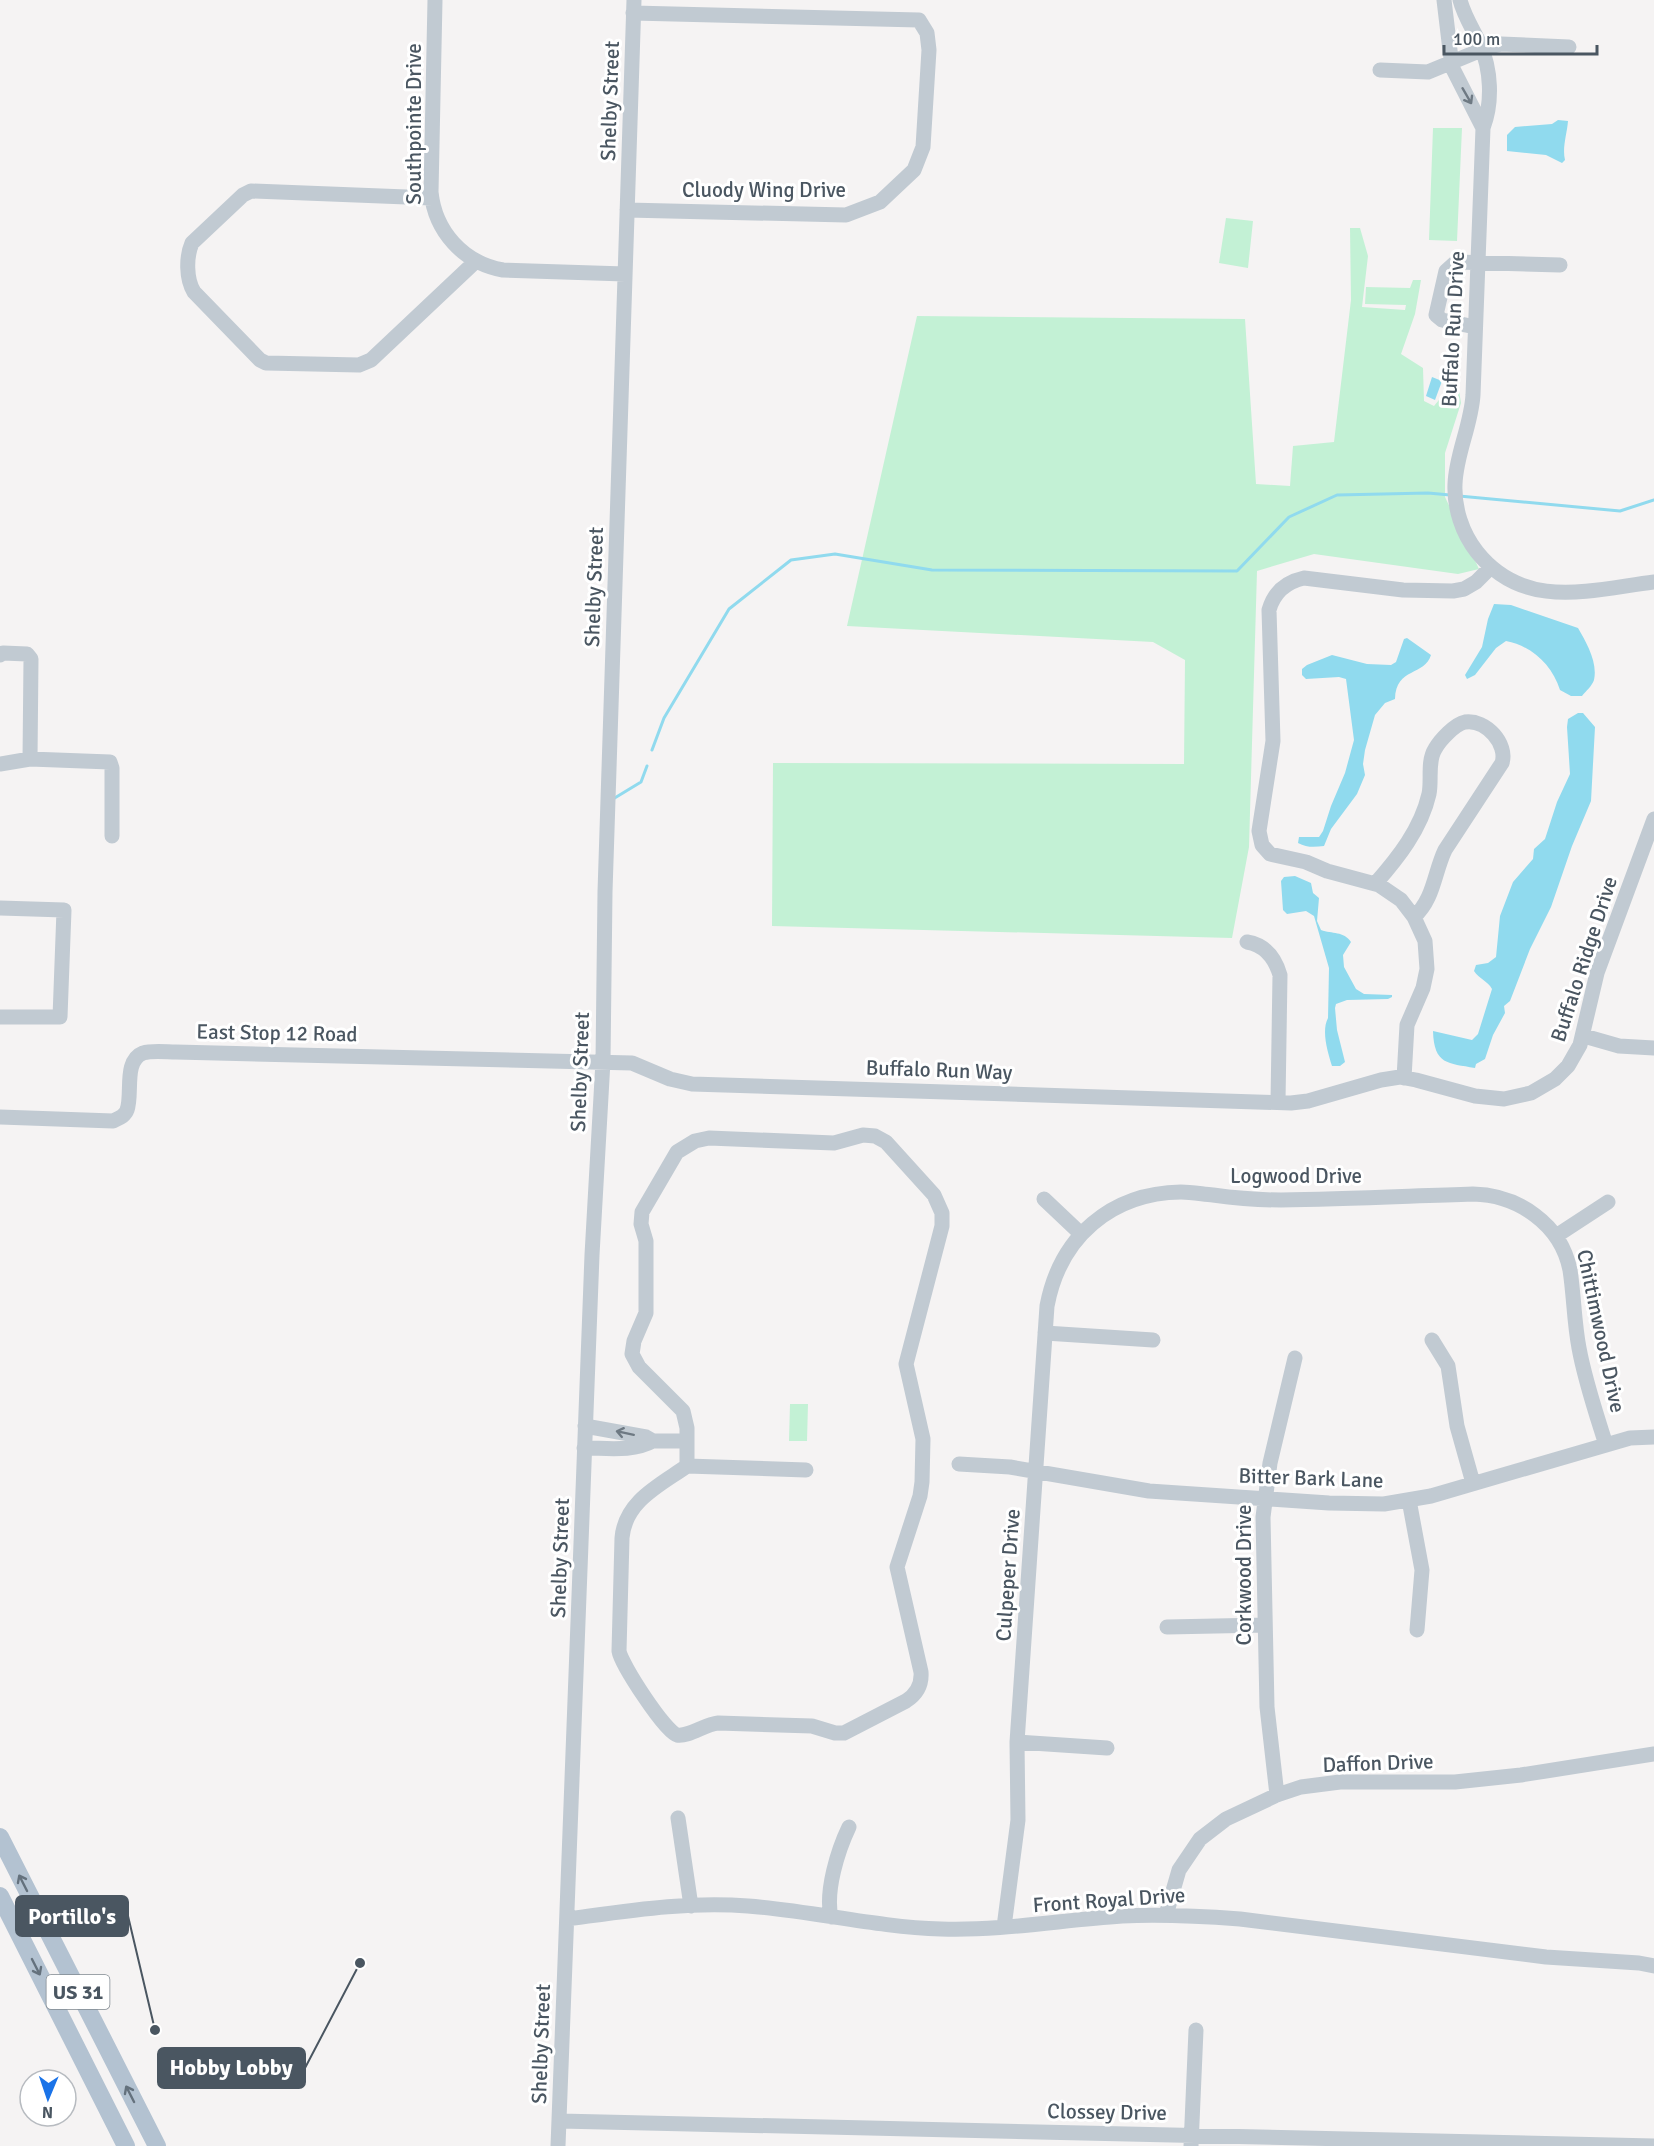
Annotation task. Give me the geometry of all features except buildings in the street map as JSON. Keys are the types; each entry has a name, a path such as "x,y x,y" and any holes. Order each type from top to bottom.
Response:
{"main road":[{"name":"US 31","path":"0,1838 157,2146"},
{"name":"US 31","path":"0,1896 126,2146"}],"street":[{"name":"Southpointe Drive","path":"435,0 432,198 438,221 448,237 476,261 503,270 625,274"},
{"path":"1444,0 1451,63 1483,128"},
{"name":"Buffalo Run Drive","path":"1460,0 1466,19 1482,50 1489,82 1488,114 1483,128 1472,407 1458,464 1455,493 1466,533 1476,550 1491,567 1519,585 1545,592 1569,592 1654,582"},
{"name":"Cluody Wing Drive","path":"627,210 846,215 880,202 914,170 924,147 929,50 927,33 919,20 634,7"},
{"name":"Shelby Street","path":"558,2146 592,1255 603,1061 606,882 634,7"},
{"path":"1380,70 1428,72 1501,44 1569,47"},
{"path":"432,198 251,191 243,195 191,246 189,277 192,289 255,358 266,363 359,365 366,363 476,261"},
{"path":"1475,327 1442,320 1437,316 1436,311 1444,274 1449,266 1456,262 1560,265"},
{"path":"1404,1078 1407,1025 1423,988 1427,969 1425,941 1414,916 1401,900 1383,887 1327,871 1296,859 1273,855 1266,851 1261,843 1259,831 1273,741 1269,614 1271,603 1278,591 1294,580 1304,578 1403,590 1459,591 1476,582 1491,567"},
{"path":"0,655 3,653 27,654 31,659 30,759"},
{"path":"1375,884 1401,854 1425,807 1430,789 1431,759 1435,749 1455,727 1467,722 1484,726 1501,743 1504,753 1502,763 1445,850 1429,899 1414,916"},
{"path":"0,764 30,759 110,762 112,768 112,836"},
{"name":"Buffalo Ridge Drive","path":"1404,1078 1494,1099 1531,1093 1552,1082 1568,1066 1584,1036 1597,973 1648,853 1654,819"},
{"path":"0,908 64,910 60,1017 0,1017"},
{"path":"1247,942 1256,944 1275,960 1280,975 1278,1102"},
{"path":"1584,1036 1618,1046 1654,1048"},
{"name":"East Stop 12 Road","path":"0,1117 113,1121 124,1115 128,1109 131,1071 135,1060 143,1053 603,1061"},
{"name":"Buffalo Run Way","path":"603,1061 632,1063 670,1079 692,1084 1278,1102 1308,1101 1381,1080 1404,1078"},
{"path":"687,1466 687,1428 683,1411 639,1367 632,1350 646,1312 646,1241 641,1215 677,1152 695,1141 709,1138 834,1143 859,1136 871,1136 886,1142 936,1197 942,1213 942,1226 906,1364 923,1439 922,1482 920,1496 897,1567 921,1672 920,1686 909,1699 849,1732 841,1734 812,1725 718,1723 698,1728 686,1735 676,1735 668,1730 622,1663 619,1651 623,1528 631,1510 641,1498 687,1466 806,1470"},
{"name":"Logwood Drive","path":"1081,1234 1099,1218 1119,1206 1146,1196 1170,1192 1278,1200 1478,1194 1497,1196 1522,1206"},
{"path":"1044,1199 1081,1234"},
{"path":"1556,1236 1608,1202"},
{"name":"Chittimwood Drive","path":"1522,1206 1536,1215 1556,1236 1566,1257 1570,1270 1579,1349 1605,1445"},
{"name":"Culpeper Drive","path":"1004,1927 1018,1820 1017,1742 1047,1306 1054,1278 1067,1253 1081,1234"},
{"path":"1045,1333 1153,1340"},
{"path":"1432,1340 1448,1366 1457,1426 1473,1483"},
{"name":"Corkwood Drive","path":"1277,1795 1267,1707 1262,1535 1265,1499 1279,1422 1295,1358"},
{"path":"585,1426 646,1437 653,1441 687,1441"},
{"name":"Bitter Bark Lane","path":"960,1464 1037,1472 1149,1491 1363,1505 1431,1496 1630,1438 1654,1437"},
{"path":"584,1448 628,1448 647,1445 653,1441"},
{"path":"1409,1500 1422,1569 1417,1630"},
{"path":"1167,1627 1265,1625"},
{"path":"1017,1742 1107,1748"},
{"name":"Daffon Drive","path":"1166,1915 1179,1870 1200,1839 1226,1819 1277,1795 1301,1787 1340,1782 1455,1782 1521,1775 1654,1754"},
{"path":"678,1818 691,1906"},
{"path":"831,1917 834,1874 849,1827"},
{"name":"Front Royal Drive","path":"567,1919 642,1909 726,1905 769,1908 873,1924 920,1928 1004,1927 1121,1916 1191,1915 1240,1918 1546,1957 1640,1963 1654,1966"},
{"path":"1192,2140 1196,2030"},
{"name":"Clossey Drive","path":"560,2121 1192,2140 1654,2146"}],"green space":[{"path":"1433,128 1462,128 1457,241 1429,240"},
{"path":"1226,218 1253,221 1248,268 1219,263"},
{"path":"1350,228 1360,228 1368,256 1362,307 1405,310 1406,305 1365,304 1366,287 1410,288 1413,280 1421,280 1415,314 1401,354 1423,368 1424,401 1434,406 1457,378 1461,403 1445,453 1445,497 1479,569 1458,574 1314,554 1257,571 1249,847 1232,938 772,926 773,763 1184,764 1185,660 1153,642 847,626 917,316 1245,319 1256,484 1290,486 1293,446 1334,442 1351,300"},
{"path":"790,1404 808,1404 807,1441 789,1441"}],"water":[{"path":"1558,120 1568,121 1564,146 1565,160 1562,163 1546,155 1507,151 1507,135 1515,127 1552,124"},
{"path":"1432,377 1442,381 1435,400 1426,396"},
{"path":"1494,604 1511,605 1578,628 1590,653 1595,673 1593,682 1582,696 1571,696 1560,690 1552,672 1540,658 1524,647 1506,641 1496,648 1475,675 1467,679 1465,675 1482,647"},
{"path":"1407,638 1431,655 1428,662 1400,682 1395,699 1385,703 1375,715 1365,750 1363,764 1365,775 1357,794 1331,829 1324,846 1314,847 1298,843 1299,837 1319,837 1323,831 1345,773 1354,740 1346,679 1339,677 1306,679 1302,675 1302,669 1332,655 1367,664 1391,665 1396,662 1404,639"},
{"path":"1578,713 1583,713 1595,727 1591,801 1572,846 1551,907 1530,949 1510,1001 1504,1006 1505,1013 1493,1035 1485,1059 1476,1064 1475,1068 1450,1063 1444,1060 1436,1050 1433,1031 1472,1040 1478,1034 1492,989 1474,971 1476,965 1488,963 1496,957 1500,916 1513,882 1533,859 1534,849 1545,839 1557,802 1570,774 1568,719"},
{"path":"1295,876 1311,883 1313,893 1319,898 1317,921 1321,930 1341,934 1351,942 1343,955 1344,967 1356,989 1364,994 1392,995 1388,999 1347,1000 1336,1004 1337,1030 1345,1062 1340,1066 1332,1066 1326,1042 1329,968 1314,916 1306,911 1287,914 1283,910 1281,881 1284,877"}],"waterway":[{"path":"652,750 664,718 729,609 791,560 835,554 932,570 1237,571 1289,517 1337,495 1428,493 1450,495"},
{"path":"1459,496 1620,511 1654,500"},
{"path":"613,799 641,782 647,766"}],"place":[{"name":"Hobby Lobby","path":"360,1963"},
{"name":"Portillo's","path":"155,2030"}]}
